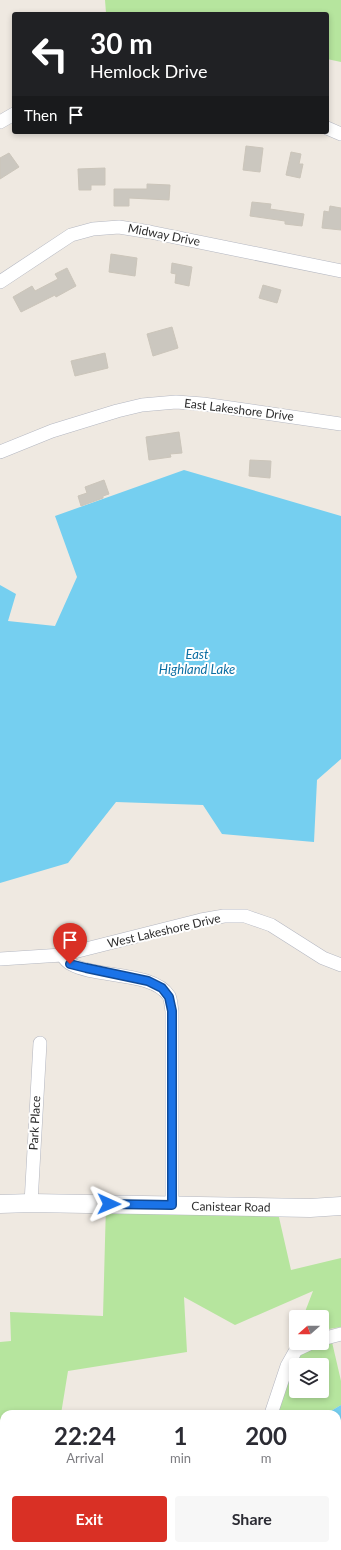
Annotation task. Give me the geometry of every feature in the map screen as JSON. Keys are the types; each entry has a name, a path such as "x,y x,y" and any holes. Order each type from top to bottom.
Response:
{"street":[{"path":"0,122 12,115"},
{"path":"329,129 341,134"},
{"name":"Midway Drive","path":"0,282 71,235 93,229 119,227 341,271"},
{"name":"East Lakeshore Drive","path":"0,452 52,431 117,411 142,405 176,402 203,404 341,424"},
{"name":"West Lakeshore Drive","path":"0,959 62,955 201,920 224,916 245,916 271,925 323,958 341,965"},
{"path":"62,955 70,964 148,981 162,988 169,997 172,1011 172,1205"},
{"name":"Park Place","path":"31,1202 40,1043"},
{"name":"Canistear Road","path":"0,1204 31,1202 310,1208 341,1206"},
{"path":"329,1337 341,1334"},
{"path":"272,1410 287,1366 296,1350"}],"green space":[{"path":"105,0 341,0 341,62 329,59 329,12 106,12"},
{"path":"106,1204 278,1213 291,1270 341,1258 341,1327 329,1329 329,1310 306,1310 313,1291 235,1325 184,1297 187,1352 68,1371 62,1410 0,1410 0,1342 11,1341 10,1312 103,1316"},
{"path":"329,1329 341,1381 341,1405 333,1410 267,1410 290,1350 329,1350"}],"water":[{"name":"East Highland Lake","path":"184,470 341,516 341,759 317,780 314,842 222,834 203,805 116,802 68,863 0,883 0,585 16,594 8,621 55,626 77,577 55,516"},
{"path":"341,1405 341,1410 333,1410"}],"building":[{"path":"246,146 263,148 260,172 243,170"},
{"path":"291,152 301,154 299,164 303,164 300,178 286,175"},
{"path":"9,153 19,167 0,179 0,158"},
{"path":"105,168 105,185 91,185 91,190 79,190 78,169"},
{"path":"147,184 170,185 169,200 129,198 129,206 114,206 114,189 147,189"},
{"path":"252,202 271,204 270,209 304,214 302,226 285,224 285,221 250,216"},
{"path":"330,206 341,208 341,230 322,228 324,211 329,212"},
{"path":"111,254 137,258 135,276 109,272"},
{"path":"172,263 192,267 189,286 175,283 176,274 171,273"},
{"path":"67,268 76,286 56,297 55,295 21,312 13,297 32,286 35,291 58,279 55,274"},
{"path":"263,285 281,290 277,303 259,298"},
{"path":"172,327 178,348 153,356 147,334"},
{"path":"105,353 108,368 75,376 71,361"},
{"path":"179,432 182,453 170,454 171,457 149,460 146,437"},
{"path":"250,460 271,461 270,478 249,476"},
{"path":"104,480 109,494 103,496 103,498 81,506 78,496 87,493 85,487"}],"route":[{"path":"70,964 148,981 162,988 169,997 172,1011 172,1205 109,1204"}]}
